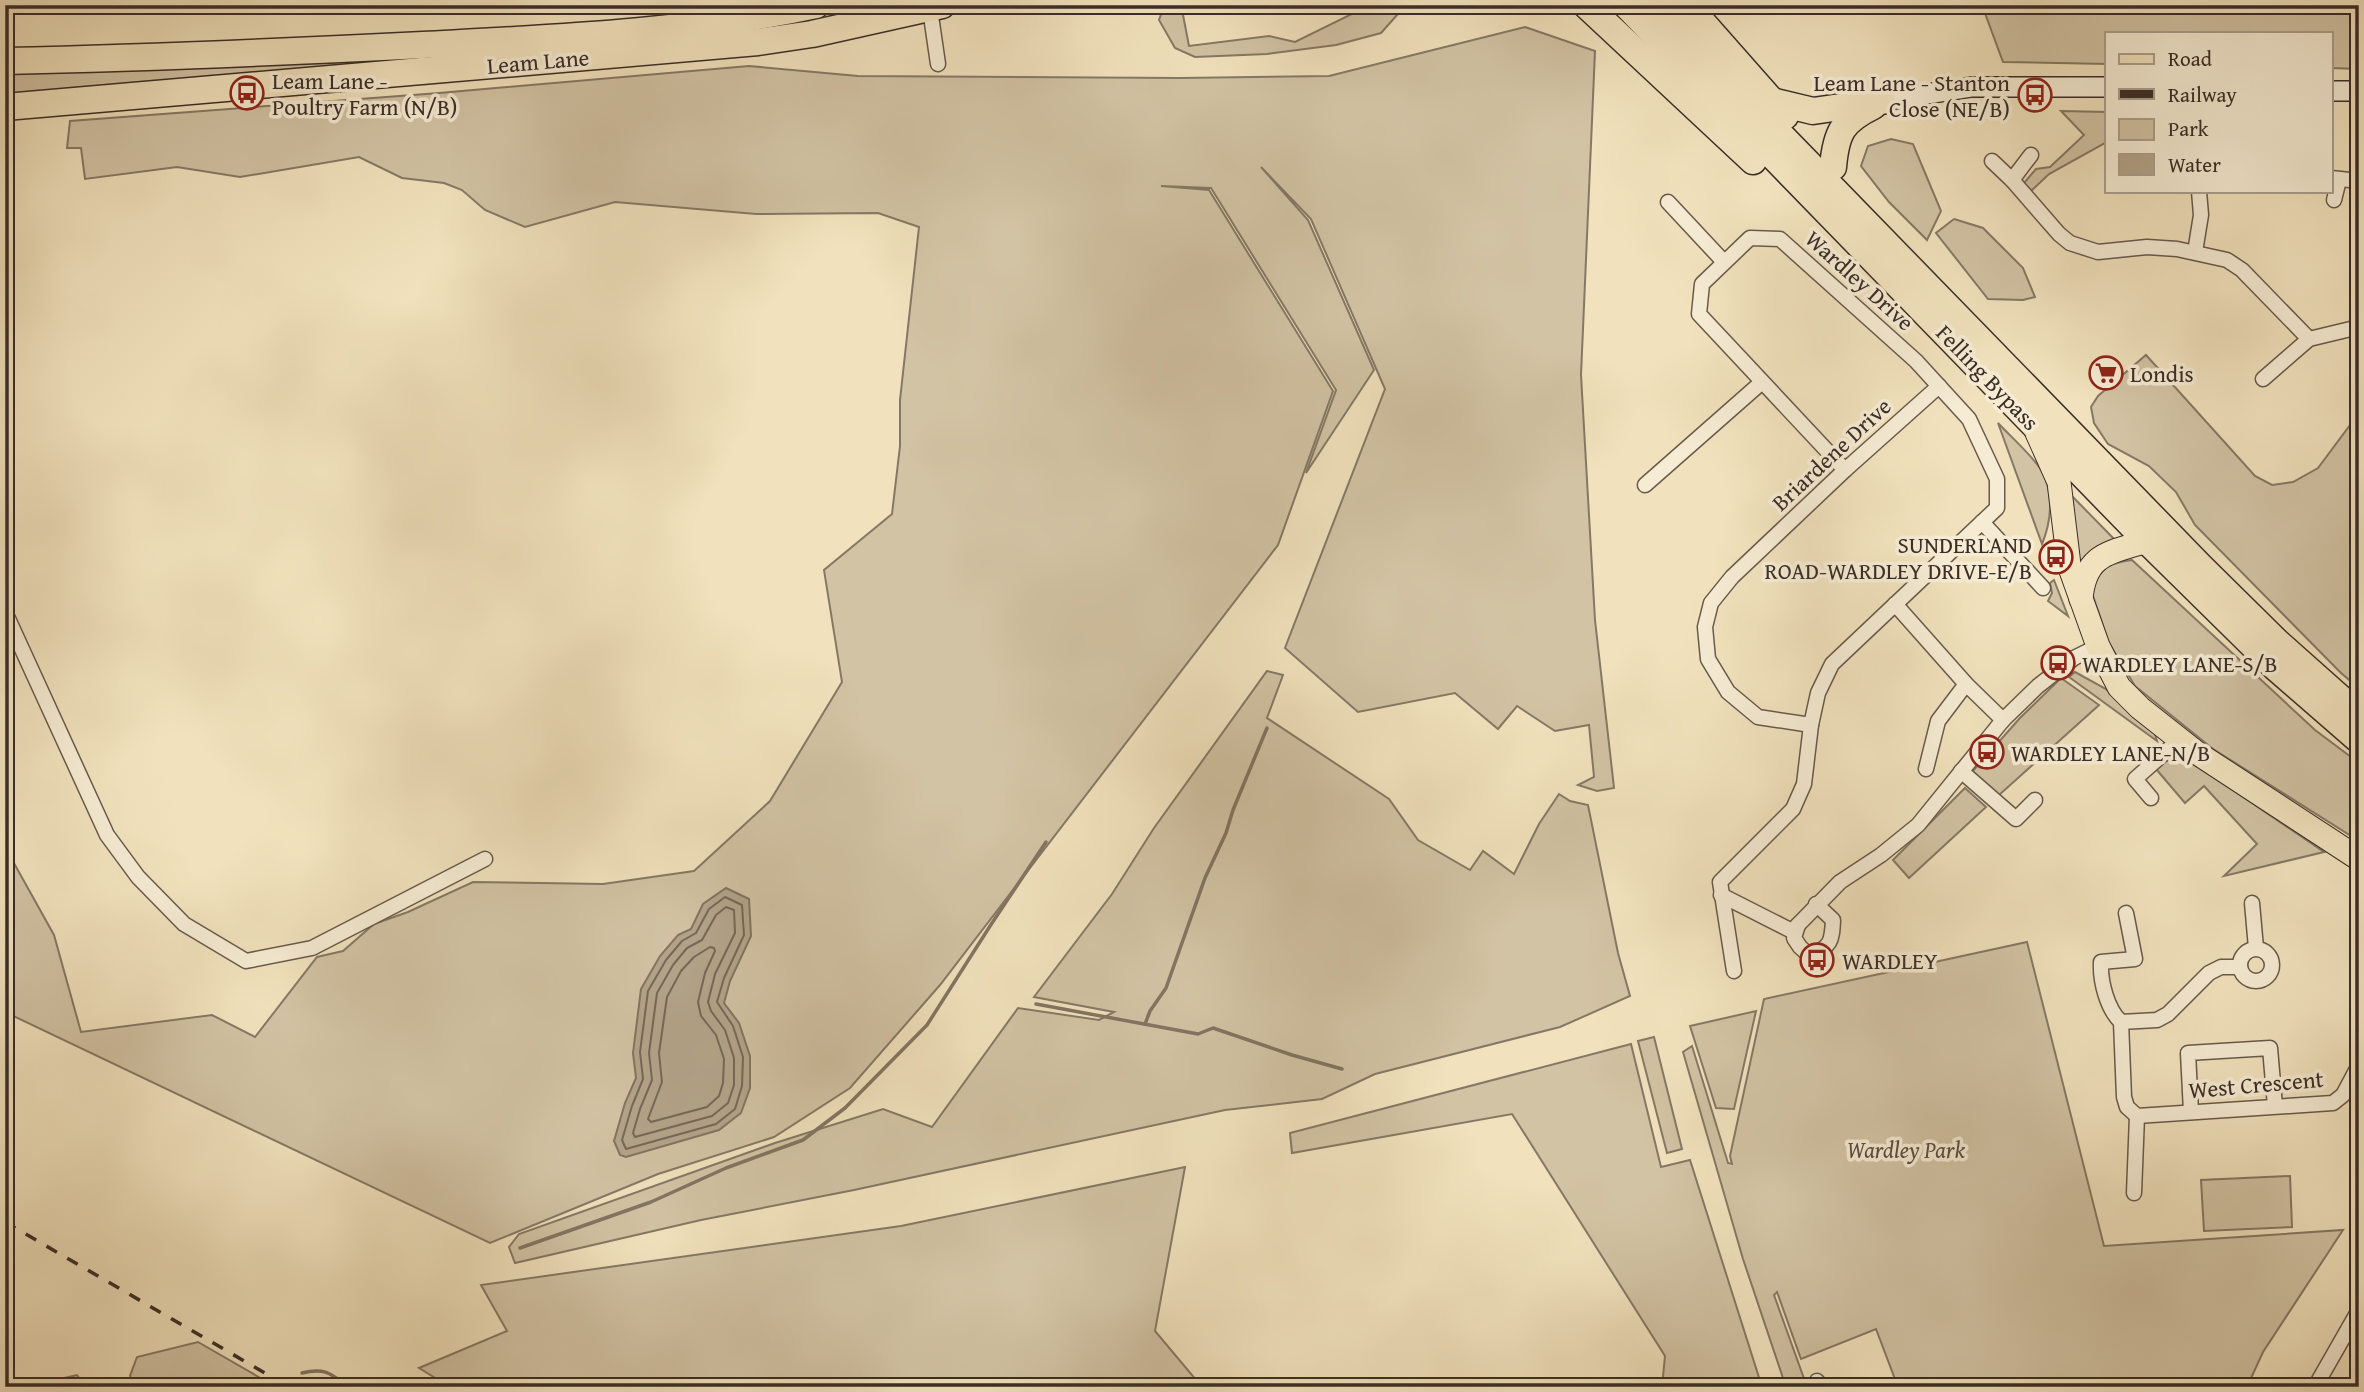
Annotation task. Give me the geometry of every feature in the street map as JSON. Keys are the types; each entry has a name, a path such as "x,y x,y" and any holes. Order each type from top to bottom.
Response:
{"highway":[{"name":"Leam Lane","path":"5,61 169,58 611,36 756,18 816,5"},
{"path":"1586,5 1755,163 1861,247"},
{"name":"Felling Bypass","path":"1626,5 1650,15 1932,291 2200,566 2277,642 2359,716"},
{"path":"1687,5 1899,240 1932,291"},
{"name":"Leam Lane","path":"5,107 758,42 812,34 936,7"},
{"name":"Felling Bypass","path":"1650,15 1861,247 2147,541 2275,667 2359,740"},
{"path":"1772,101 1813,111 1882,102"},
{"path":"1833,167 1834,148 1845,124 1856,114 1882,102"}],"main road":[{"path":"1882,102 1971,87 2105,87"},
{"path":"2332,91 2359,92"},
{"path":"2031,421 2059,482 2069,565 2098,646 2124,693 2179,740 2359,859"},
{"path":"2081,600 2082,583 2094,562 2105,553 2147,541"}],"street":[{"path":"936,7 938,64"},
{"path":"2012,180 2031,155"},
{"path":"1992,161 2059,234 2078,247 2098,252 2147,247 2195,252 2227,260 2235,264 2309,338"},
{"path":"2334,200 2335,179 2359,181"},
{"path":"2195,252 2201,215 2199,192"},
{"path":"1668,202 1724,262"},
{"name":"Wardley Drive","path":"1721,895 1720,882 1793,809 1804,784 1818,693 1832,664 1997,508 1997,479 1969,419 1939,386 1916,361 1780,239 1750,238 1702,284 1699,314 1845,470"},
{"path":"2263,379 2309,338 2359,327"},
{"path":"1645,485 1762,382"},
{"name":"Briardene Drive","path":"1811,725 1758,717 1728,692 1708,659 1705,628 1711,603 1732,577 1939,386"},
{"path":"1982,522 2043,587"},
{"path":"1895,604 1966,684 2003,720"},
{"path":"5,612 107,835 138,877 184,924 246,961 312,948 485,859"},
{"path":"1721,895 1792,931 1840,882 1919,825 2003,720 2038,686 2074,658 2098,646"},
{"path":"1926,769 1938,721 1966,684"},
{"path":"2151,798 2135,779 2179,740"},
{"path":"1961,771 2016,819 2035,800"},
{"path":"1721,895 1734,971"},
{"path":"1799,924 1794,938 1800,947 1810,955 1823,951 1832,938 1833,920 1816,904"},
{"path":"2252,904 2256,948"},
{"path":"2126,913 2135,959 2101,962 2100,977 2115,1017 2121,1022 2157,1020 2168,1014 2209,974 2221,967 2240,967"},
{"path":"2256,948 2262,950 2272,965 2268,975 2258,980 2242,973 2240,967 2245,954 2256,948"},
{"path":"2121,1022 2124,1097 2127,1107 2137,1116 2134,1193"},
{"path":"2191,1112 2188,1053 2270,1048 2275,1106"},
{"name":"West Crescent","path":"2137,1116 2333,1102 2343,1095 2359,1065"},
{"path":"2315,1387 2359,1310"}],"green space":[{"path":"1175,5 1183,15 1189,46 1269,36 1295,42 1370,5 1406,5 1381,33 1336,45 1267,54 1195,57 1175,48 1159,20 1164,6"},
{"path":"1982,5 2359,5 2359,69 2332,68 2332,32 2105,32 2105,64 2003,62"},
{"path":"1525,27 1595,51 1581,375 1595,620 1614,788 1597,791 1578,785 1594,777 1589,725 1555,731 1517,706 1498,729 1455,693 1358,712 1285,648 1385,389 1311,219 1261,167 1308,220 1374,370 1306,473 1336,390 1211,188 1161,186 1209,190 1333,391 1278,545 940,985 850,1088 774,1137 658,1174 490,1243 5,1012 5,847 54,935 81,1032 212,1015 255,1037 317,957 343,951 374,924 408,912 473,882 603,884 694,871 770,801 842,682 824,570 892,514 900,446 900,400 919,227 878,213 756,214 615,202 525,227 485,210 462,190 444,183 402,178 359,157 240,177 177,167 85,179 81,148 67,148 70,121 749,66 858,76 1329,76"},
{"path":"594,45 5,100 5,69"},
{"path":"2061,111 2105,112 2105,143 2049,174 2031,191 2024,183 2036,169 2050,167 2084,135"},
{"path":"1891,139 1913,144 1941,211 1927,240 1889,202 1861,166 1868,146"},
{"path":"1954,219 1983,228 2023,268 2035,297 2023,300 1988,299 1936,233"},
{"path":"2146,355 2255,476 2272,485 2293,482 2318,468 2359,413 2359,688 2195,525 2176,492 2149,466 2108,444 2094,423 2091,407 2098,396"},
{"path":"1998,423 2043,473 2049,491 2050,509 2042,544"},
{"path":"2068,492 2117,542 2088,554 2075,567"},
{"path":"2132,560 2315,730 2359,763 2359,841 2213,749 2135,686 2109,643 2090,587 2107,568"},
{"path":"2054,580 2068,616 2048,601 2052,593 2050,583"},
{"path":"1267,671 1283,675 1267,718 1389,799 1418,840 1470,870 1483,851 1514,874 1539,824 1559,794 1570,801 1588,805 1618,953 1630,996 1560,1027 1375,1074 1322,1099 1225,1110 701,1220 515,1263 509,1247 519,1234 775,1143 883,1109 932,1127 1018,1008 1099,1020 1114,1012 1034,997 1112,894 1154,828"},
{"path":"2075,672 2106,689 2154,731 2157,741 2069,677"},
{"path":"2061,678 2099,705 1998,796 1972,772 2020,718"},
{"path":"2178,756 2192,762 2324,852 2224,876 2257,844 2204,786 2185,803 2156,769 2169,757"},
{"path":"1965,788 1986,807 1909,878 1893,860"},
{"name":"Wardley Park","path":"2027,942 2104,1246 2343,1230 2263,1352 2247,1387 1898,1387 1876,1329 1801,1359 1777,1292 1774,1295 1807,1387 1786,1387 1743,1259 1683,1052 1692,1046 1728,1163 1732,1164 1730,1156 1764,999"},
{"path":"1756,1011 1734,1109 1716,1108 1690,1026"},
{"path":"1654,1037 1682,1149 1667,1153 1638,1041"},
{"path":"1631,1044 1661,1167 1690,1160 1762,1387 1662,1387 1665,1356 1512,1114 1292,1153 1290,1133"},
{"path":"1185,1167 1155,1331 1202,1387 450,1387 419,1368 507,1331 481,1285 901,1226"},
{"path":"2290,1176 2292,1227 2204,1231 2201,1180"},
{"path":"198,1342 276,1387 137,1387 130,1376 137,1357"},
{"path":"77,1375 86,1387 24,1387"}],"water":[{"path":"726,888 749,899 751,936 730,981 724,1003 739,1023 750,1056 750,1088 741,1113 719,1130 626,1157 620,1155 614,1141 625,1103 636,1078 633,1053 641,989 660,956 678,935 691,929 703,904"}],"waterway":[{"path":"1145,1024 1150,1011 1166,988 1205,878 1226,833 1267,728"},
{"path":"520,1248 651,1202 726,1168 803,1140 845,1108 927,1025 1046,842"},
{"path":"1036,1004 1198,1034 1213,1028 1342,1069"},
{"path":"302,1373 322,1371 349,1387"}],"railway":[{"path":"5,1222 289,1387"}],"place":[{"name":"Leam Lane - Poultry Farm (N/B)","path":"247,93"},
{"name":"Leam Lane - Stanton Close (NE/B)","path":"2035,95"},
{"name":"Londis","path":"2106,373"},
{"name":"SUNDERLAND ROAD-WARDLEY DRIVE-E/B","path":"2056,557"},
{"name":"WARDLEY LANE-S/B","path":"2058,663"},
{"name":"WARDLEY LANE-N/B","path":"1987,752"},
{"name":"WARDLEY","path":"1817,960"}]}
